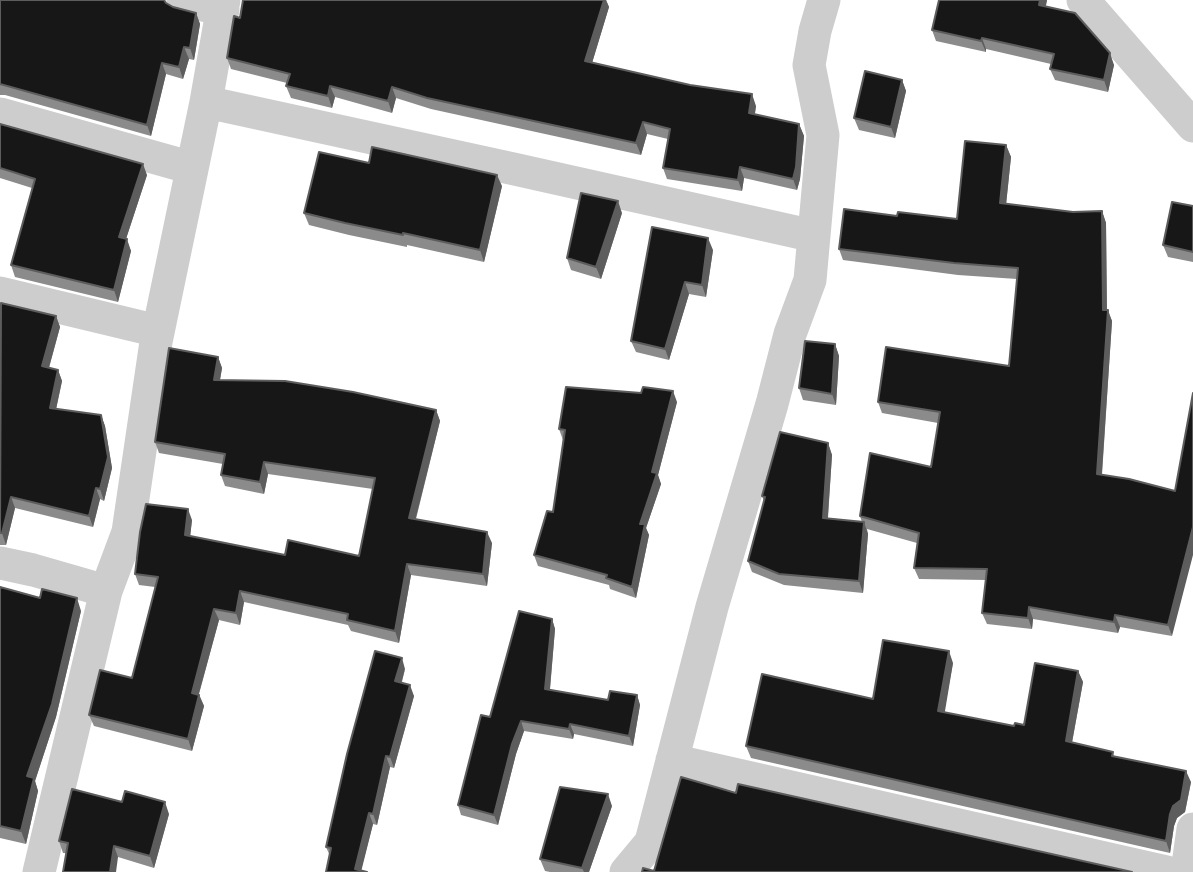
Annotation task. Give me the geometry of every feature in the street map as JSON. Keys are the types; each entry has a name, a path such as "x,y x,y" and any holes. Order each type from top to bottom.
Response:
{"street":[{"path":"39,872 106,591 128,532 158,331 224,5 183,0"},
{"path":"626,872 651,842 712,607 790,334 810,281 823,135 809,65 824,0"},
{"path":"1083,0 1187,107"},
{"path":"206,102 814,236"},
{"path":"0,114 192,168"},
{"path":"0,293 158,331"},
{"path":"0,564 33,570 106,591"},
{"path":"672,760 1167,872"},
{"path":"1187,872 1193,829"}],"building":[{"path":"0,0 164,0 173,7 196,13 190,48 184,47 179,67 162,63 147,125 0,84"},
{"path":"243,0 604,0 585,61 690,85 752,94 749,113 799,124 793,179 740,167 738,180 663,168 670,129 643,122 636,143 427,98 392,87 388,101 330,86 328,96 286,86 290,74 227,58 234,16 240,18"},
{"path":"939,0 1040,0 1039,5 1075,13 1110,53 1104,80 1050,69 1054,54 932,30"},
{"path":"865,71 902,80 891,127 854,118"},
{"path":"0,124 143,164 119,237 127,239 114,290 11,265 35,179 0,168"},
{"path":"965,141 1006,145 1000,203 1073,212 1102,211 1103,310 1108,310 1097,474 1175,491 1193,393 1193,527 1168,625 1115,615 1114,622 1029,607 1028,618 982,613 987,569 914,568 919,533 860,516 870,453 931,467 940,412 878,402 886,347 1009,366 1018,268 839,249 844,209 897,216 898,212 957,219"},
{"path":"372,147 497,175 480,250 304,213 319,152 369,163"},
{"path":"581,193 618,201 596,267 567,258"},
{"path":"1172,202 1193,206 1193,252 1163,245"},
{"path":"652,227 708,238 702,285 685,282 665,349 631,341"},
{"path":"1,303 56,316 42,366 58,370 50,408 101,415 108,457 100,489 96,488 89,516 11,497 0,533"},
{"path":"805,341 835,344 832,394 799,388"},
{"path":"169,348 218,357 214,380 285,381 436,410 409,518 487,532 483,574 407,564 395,631 347,620 348,614 240,591 236,613 214,609 192,693 199,695 188,739 89,715 100,670 132,678 158,577 135,574 146,504 188,509 185,535 285,555 288,540 359,556 375,478 264,462 260,482 221,475 225,454 155,442"},
{"path":"566,387 641,393 643,387 673,391 652,472 657,473 640,524 645,524 632,587 606,578 607,575 534,555 547,511 553,512 565,430 559,429"},
{"path":"780,432 828,443 823,518 864,522 859,581 779,574 748,561"},
{"path":"0,587 40,598 42,589 77,598 52,704 27,776 34,778 21,831 0,826"},
{"path":"519,611 552,619 545,689 608,700 610,691 637,695 629,736 570,724 569,729 521,721 512,744 494,815 458,805 481,715 490,717"},
{"path":"883,640 949,651 938,711 1014,726 1015,723 1024,725 1035,663 1078,671 1066,741 1113,752 1112,756 1186,771 1181,800 1173,806 1170,814 1166,841 746,746 762,674 873,699"},
{"path":"375,651 402,658 395,681 410,685 390,757 386,756 373,814 369,813 355,869 367,872 326,872 331,848 326,847 347,754"},
{"path":"681,777 736,793 738,784 1132,872 642,872 643,868 654,871"},
{"path":"560,787 608,794 582,868 540,859"},
{"path":"72,789 122,802 125,791 165,802 150,856 114,846 110,872 63,872 68,843 59,841"}]}
